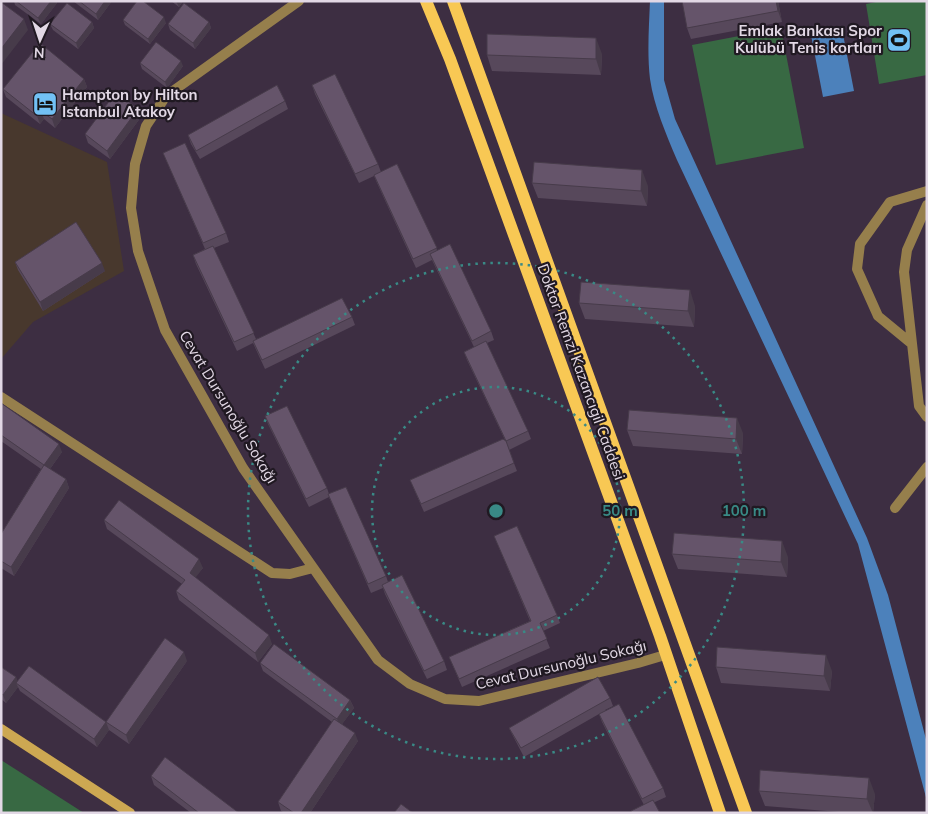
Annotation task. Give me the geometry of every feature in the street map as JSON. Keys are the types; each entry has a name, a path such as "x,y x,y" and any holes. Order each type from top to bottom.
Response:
{"main road":[{"name":"Doktor Remzi Kazancıgil Caddesi","path":"426,1 453,68 665,655 720,813"},
{"name":"Doktor Remzi Kazancıgil Caddesi","path":"453,1 746,813"},
{"path":"1,729 130,813"}],"street":[{"name":"Cevat Dursunoğlu Sokağı","path":"299,1 166,96 146,126 136,164 131,208 138,251 165,330 243,468 378,660 410,684 445,699 479,701 665,655"},
{"path":"912,344 878,316 857,270 860,244 890,202 927,191"},
{"path":"927,205 907,250 904,272 919,406 927,417"},
{"path":"1,397 272,573 290,574 313,568"},
{"path":"895,508 927,467"}],"shaded area":[{"path":"1,113 107,162 124,271 33,322 1,359"}],"green space":[{"name":"Emlak Bankası Spor Kulübü Tenis kortları","path":"881,1 927,1 927,75 879,84 866,4"},
{"path":"781,28 804,148 716,165 692,45"},
{"path":"1,760 84,813 1,813"}],"water":[{"path":"650,1 664,1 664,80 675,119 867,538 888,595 927,743 927,801 858,544 677,160 661,120 654,99 649,69"},
{"path":"842,29 854,91 823,97 811,35"}],"building":[{"path":"16,1 51,1 38,18"},
{"path":"79,1 105,1 96,14"},
{"path":"137,1 143,1 164,17 148,39 123,20"},
{"path":"682,1 776,1 778,11 687,28"},
{"path":"1,2 24,19 1,49"},
{"path":"67,3 92,22 76,43 50,24"},
{"path":"184,3 209,22 193,43 168,24"},
{"path":"487,34 596,38 596,59 487,55"},
{"path":"156,42 181,61 165,82 140,63"},
{"path":"40,43 84,79 52,119 41,111 37,116 3,89"},
{"path":"335,74 378,164 355,174 312,85"},
{"path":"277,85 285,101 196,151 188,135"},
{"path":"116,92 138,109 107,151 85,134"},
{"path":"185,143 226,233 203,243 163,153"},
{"path":"534,162 642,170 641,191 532,183"},
{"path":"397,164 437,248 413,259 374,175"},
{"path":"76,222 102,263 40,302 15,262"},
{"path":"450,244 491,331 472,341 430,254"},
{"path":"213,246 254,333 234,342 193,255"},
{"path":"581,282 690,290 688,311 579,303"},
{"path":"342,298 352,317 262,360 253,341"},
{"path":"486,341 528,431 506,441 464,352"},
{"path":"1,403 59,444 44,465 1,435"},
{"path":"287,406 327,488 306,499 265,416"},
{"path":"629,410 737,418 736,439 627,430"},
{"path":"503,439 506,441 514,463 421,504 410,480"},
{"path":"44,465 66,479 11,567 1,561 1,534"},
{"path":"346,487 386,576 368,584 328,494"},
{"path":"119,500 199,559 190,573 269,635 255,653 176,591 185,580 104,520"},
{"path":"517,526 557,615 540,623 547,639 459,679 449,657 531,621 494,536"},
{"path":"674,533 782,541 781,562 672,554"},
{"path":"402,575 444,661 424,671 382,585"},
{"path":"165,638 184,652 126,735 106,722"},
{"path":"274,644 350,700 337,719 260,663"},
{"path":"717,647 826,655 824,676 716,667"},
{"path":"29,666 106,722 94,739 16,683"},
{"path":"1,667 16,677 3,695 1,693"},
{"path":"598,677 610,698 521,748 509,728"},
{"path":"619,704 663,788 642,799 599,714"},
{"path":"334,719 355,733 301,813 294,813 278,802"},
{"path":"165,757 239,813 199,813 151,776"},
{"path":"760,770 869,778 867,799 759,791"},
{"path":"653,800 660,813 632,813 631,811"},
{"path":"401,804 413,813 394,813"}],"place":[{"name":"Emlak Bankası Spor Kulübü Tenis kortları","path":"899,40"},
{"name":"Hampton by Hilton Istanbul Atakoy","path":"45,104"}]}
